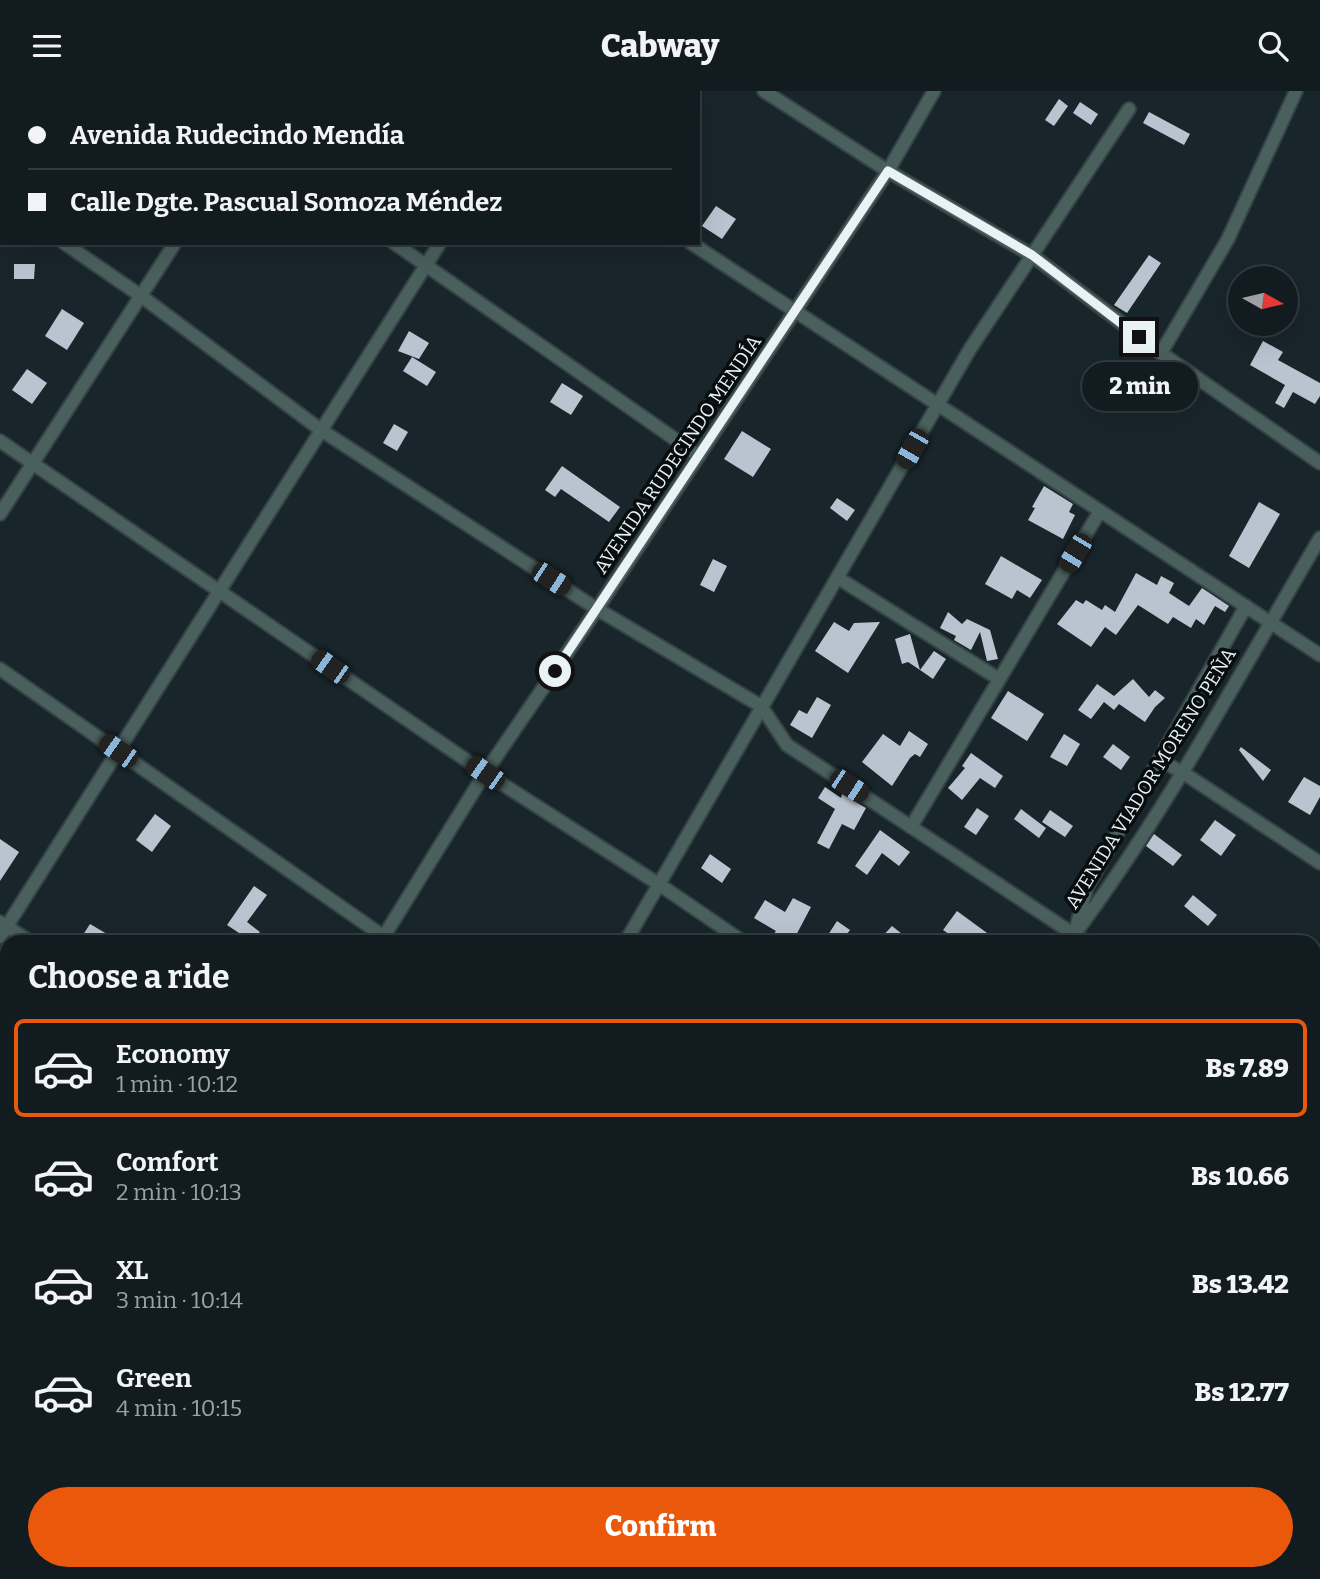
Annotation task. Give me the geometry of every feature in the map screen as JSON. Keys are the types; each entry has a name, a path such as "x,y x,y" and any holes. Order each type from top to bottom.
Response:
{"street":[{"path":"764,91 888,171 1032,255 1161,353 1320,463"},
{"name":"AVENIDA RUDECINDO MENDÍA","path":"388,935 485,773 888,171 934,91"},
{"path":"1161,353 1228,240 1296,91"},
{"path":"630,935 937,405 1006,291 1129,109"},
{"path":"67,245 141,296 321,430 597,609 761,706 787,745 1069,935"},
{"path":"0,514 174,245"},
{"path":"397,245 699,456"},
{"path":"2,928 118,751 439,245"},
{"path":"694,245 1320,655"},
{"path":"0,441 485,773 733,935"},
{"path":"911,827 1100,511"},
{"name":"AVENIDA VIADOR MORENO PEÑA","path":"1078,935 1182,772 1320,538"},
{"path":"838,578 999,679"},
{"name":"AVENIDA VIADOR MORENO PEÑA","path":"1076,935 1087,887 1246,606"},
{"path":"0,669 378,935"},
{"path":"1158,759 1320,863"}],"building":[{"path":"1059,99 1068,106 1054,126 1045,120"},
{"path":"1080,102 1098,114 1091,125 1073,113"},
{"path":"1149,112 1190,134 1184,145 1143,123"},
{"path":"716,206 736,219 722,239 702,226"},
{"path":"1149,255 1161,263 1127,313 1114,305"},
{"path":"14,264 35,264 34,279 14,279"},
{"path":"62,309 84,323 67,350 45,336"},
{"path":"409,331 429,343 419,359 398,351"},
{"path":"1263,341 1283,352 1278,360 1320,383 1320,396 1315,404 1293,392 1284,408 1275,403 1285,385 1250,365"},
{"path":"412,357 436,372 427,386 403,371"},
{"path":"27,369 47,383 32,404 12,390"},
{"path":"562,383 583,396 571,415 550,402"},
{"path":"394,424 408,432 397,451 383,443"},
{"path":"742,431 771,449 753,477 724,459"},
{"path":"562,466 620,507 609,522 561,489 555,497 545,490"},
{"path":"1044,486 1073,504 1069,512 1075,515 1063,539 1028,520"},
{"path":"837,498 855,510 847,521 830,508"},
{"path":"1259,502 1280,514 1249,568 1229,556"},
{"path":"1001,556 1042,580 1030,598 1017,590 1012,599 985,584"},
{"path":"713,559 727,566 714,592 700,585"},
{"path":"1136,573 1157,585 1161,576 1174,583 1169,593 1189,606 1202,588 1229,606 1225,612 1215,606 1204,625 1196,619 1191,628 1173,617 1168,624 1138,605 1116,635 1105,627 1091,647 1057,624 1076,600 1083,604 1086,600 1102,610 1105,605 1115,612"},
{"path":"948,612 962,624 967,619 990,630 998,659 987,661 980,632 971,650 954,640 956,636 940,628"},
{"path":"834,622 849,631 854,623 880,622 848,673 815,651"},
{"path":"910,634 920,670 908,662 902,664 895,639"},
{"path":"934,651 946,659 933,679 920,670"},
{"path":"1133,679 1149,697 1155,690 1165,698 1145,722 1119,704 1114,710 1104,702 1091,719 1078,710 1097,684 1114,696"},
{"path":"1008,691 1044,714 1027,741 991,718"},
{"path":"817,697 831,705 812,738 790,725 799,710 807,714"},
{"path":"909,731 928,744 920,757 915,754 910,758 892,786 862,762 883,734 900,746"},
{"path":"1064,734 1080,744 1067,766 1050,757"},
{"path":"1113,744 1130,757 1121,770 1103,757"},
{"path":"1241,747 1271,770 1263,781 1239,750"},
{"path":"971,753 1003,776 995,788 980,778 962,800 948,788 965,768 962,766"},
{"path":"1304,777 1320,786 1320,797 1310,815 1288,802"},
{"path":"825,787 841,798 842,794 866,808 854,830 842,824 829,849 817,843 835,809 818,798"},
{"path":"977,808 989,816 976,835 964,827"},
{"path":"1021,809 1046,828 1039,838 1014,819"},
{"path":"1050,810 1073,826 1065,837 1042,822"},
{"path":"155,814 171,826 152,852 136,840"},
{"path":"1215,820 1236,835 1221,856 1200,840"},
{"path":"880,830 910,852 899,866 882,853 867,875 855,866"},
{"path":"1154,834 1182,855 1173,866 1146,846"},
{"path":"0,839 19,852 0,881"},
{"path":"710,854 731,869 722,883 701,868"},
{"path":"254,886 267,895 247,922 260,932 257,935 242,935 227,925"},
{"path":"1193,895 1217,915 1208,926 1184,906"},
{"path":"793,898 811,907 796,935 773,935 776,931 754,918 765,900 785,912"},
{"path":"957,911 990,935 950,935 943,930"},
{"path":"837,921 850,930 849,935 828,935"},
{"path":"90,924 109,935 83,935"},
{"path":"892,926 903,935 884,935"}],"route":[{"path":"555,671 888,171 1032,255 1139,337"}]}
